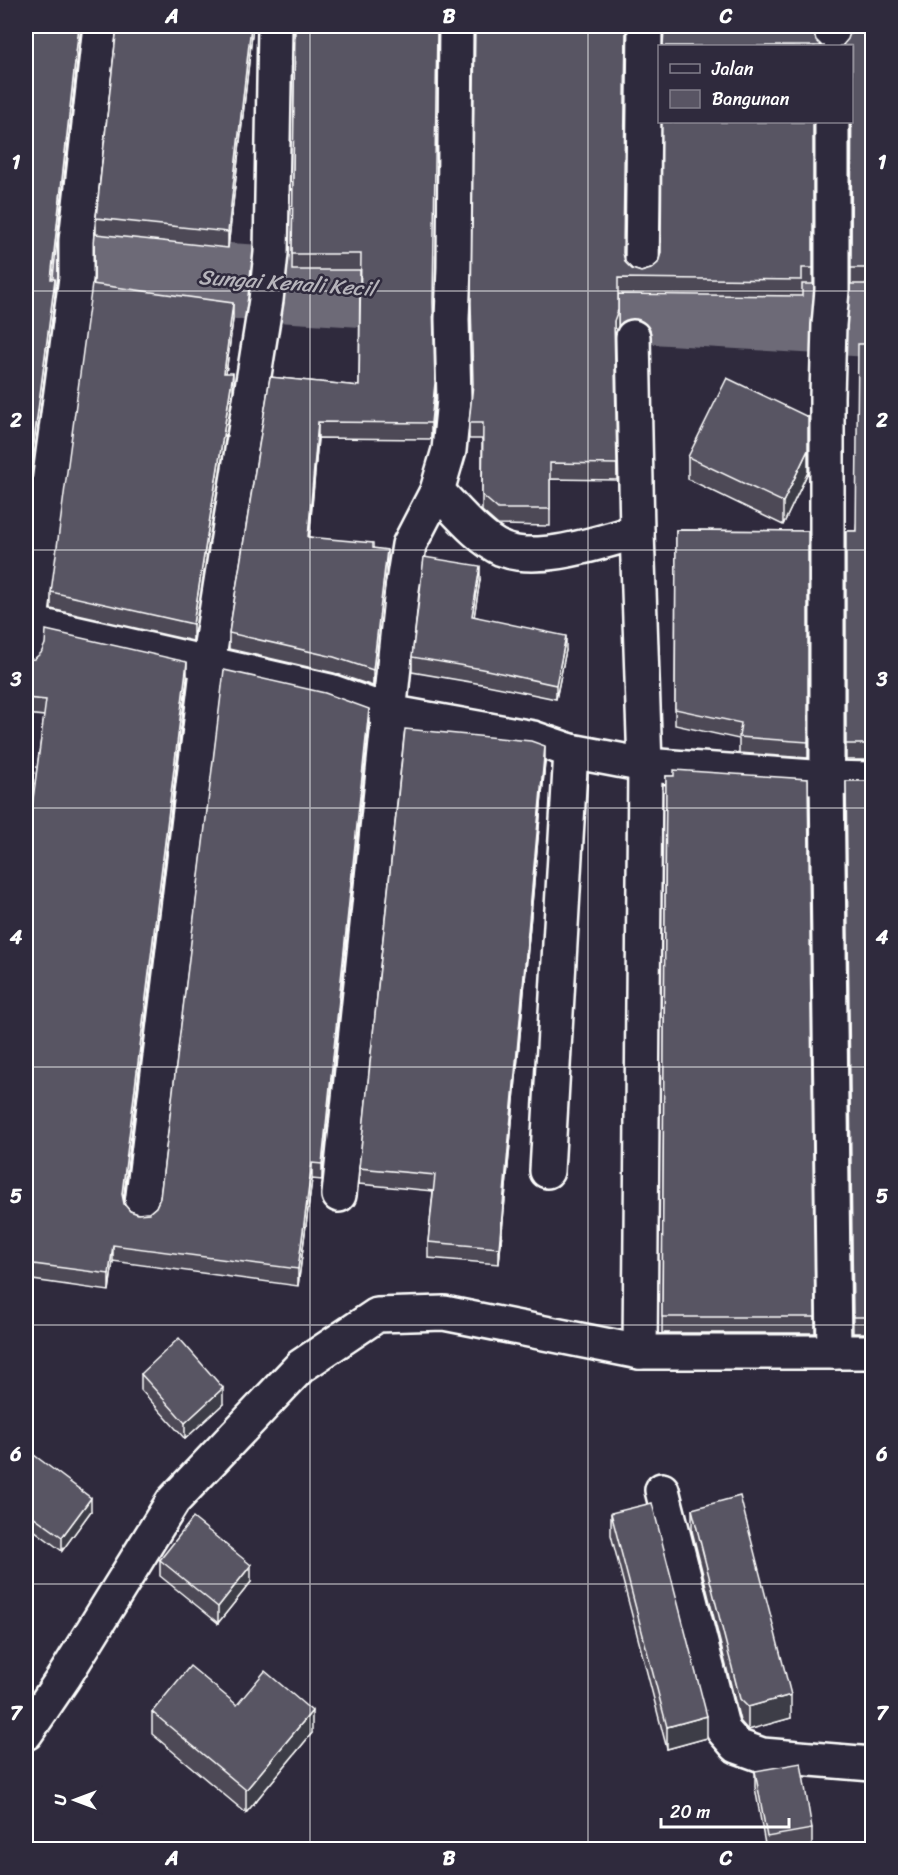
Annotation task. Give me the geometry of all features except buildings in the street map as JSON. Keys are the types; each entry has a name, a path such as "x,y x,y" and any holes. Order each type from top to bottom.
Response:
{"street":[{"path":"26,658 28,622 76,278 76,240 100,26"},
{"path":"141,1212 208,663 266,300 271,253 275,26"},
{"path":"339,1195 408,545 437,491 449,450 454,400 452,319 456,26"},
{"path":"642,269 645,26"},
{"path":"832,26 832,45"},
{"path":"832,123 827,778 834,1352"},
{"path":"633,337 645,765 640,1352"},
{"path":"437,491 479,533 501,548 524,555 574,550 637,532"},
{"path":"28,622 330,691 389,712 533,738 571,750 645,765 827,778 873,779"},
{"path":"547,1171 571,750"},
{"path":"26,1733 64,1677 173,1501 301,1366 378,1315 444,1313 640,1352 873,1352"},
{"path":"662,1490 723,1730 737,1746 762,1755 873,1764"}],"waterway":[{"name":"Sungai Kenali Kecil","path":"26,253 227,281 872,319"}]}
